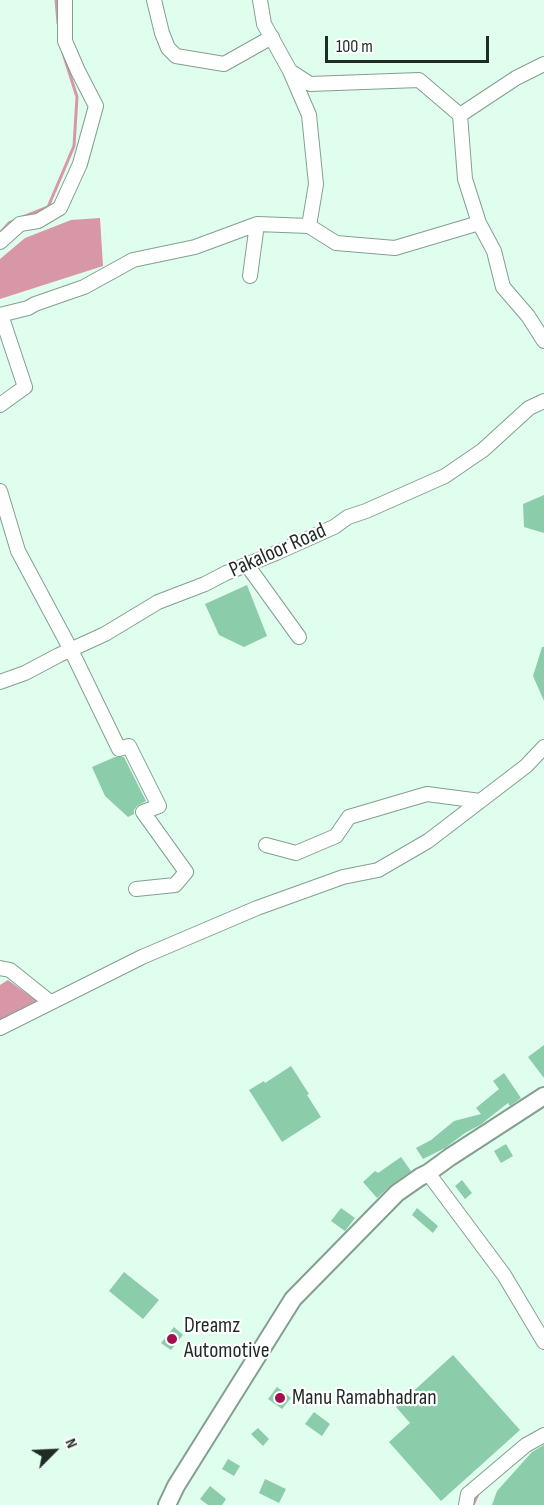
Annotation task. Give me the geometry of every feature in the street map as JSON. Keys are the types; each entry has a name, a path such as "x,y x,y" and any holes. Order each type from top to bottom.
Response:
{"main road":[{"path":"167,1505 176,1486 293,1299 397,1193 544,1096"}],"street":[{"path":"0,242 20,224 38,221 60,208 80,164 96,106 65,41 65,0"},
{"path":"154,0 168,48 176,56 224,64 272,37"},
{"path":"263,2 264,24 290,71 309,114 316,184 309,226"},
{"path":"460,115 516,78 544,64"},
{"path":"290,71 310,84 419,80 460,115 465,179 479,223 494,251 503,287 528,316 544,341"},
{"path":"0,405 25,387 0,315 28,308 84,287 133,260 195,247 257,225 309,226 336,243 395,248 479,223"},
{"path":"250,276 257,225"},
{"name":"Pakaloor Road","path":"0,682 25,673 105,634 158,602 205,584 334,527 348,517 445,476 483,450 529,408 544,400"},
{"path":"0,491 18,551 71,650 119,749 129,746 159,806 143,812 186,873 175,885 136,889"},
{"path":"247,565 299,637"},
{"path":"0,1028 142,957 257,908 343,877 378,870 428,841 526,766 544,747"},
{"path":"267,845 296,853 336,836 350,817 427,794 480,801"},
{"path":"0,968 10,970 50,1002"},
{"path":"428,1173 504,1275 544,1342"},
{"path":"466,1505 468,1494 526,1445 544,1435"}],"shaded area":[{"path":"100,218 103,266 0,299 0,259 25,238 71,220"},
{"path":"8,980 37,1001 0,1021 0,985"}],"building":[{"path":"544,495 544,533 524,527 523,504"},
{"path":"247,585 267,636 244,647 219,635 205,604"},
{"path":"542,647 544,647 544,701 533,676"},
{"path":"115,757 124,757 146,801 137,806 134,814 128,817 105,796 92,767"},
{"path":"544,1045 544,1078 528,1057"},
{"path":"291,1066 321,1117 282,1142 249,1090 264,1081 265,1083"},
{"path":"504,1073 521,1098 510,1106 508,1103 480,1125 445,1148 423,1159 416,1148 431,1140 454,1121 481,1114 476,1108 499,1089 493,1081"},
{"path":"506,1144 513,1156 501,1163 494,1151"},
{"path":"401,1157 411,1171 377,1198 363,1182 375,1171 378,1173"},
{"path":"462,1180 472,1193 465,1199 455,1186"},
{"path":"341,1208 355,1218 345,1231 331,1221"},
{"path":"417,1208 438,1226 433,1233 412,1215"},
{"name":"Dreamz Automotive","path":"124,1272 159,1300 143,1319 109,1291"},
{"name":"Dreamz Automotive","path":"174,1327 183,1335 171,1350 161,1343"},
{"path":"453,1355 520,1430 441,1501 389,1442 410,1423 396,1407"},
{"name":"Manu Ramabhadran","path":"277,1387 291,1398 282,1409 268,1399"},
{"path":"314,1412 330,1424 322,1436 305,1424"},
{"path":"258,1428 269,1439 263,1446 251,1434"},
{"path":"544,1445 544,1505 492,1505 497,1491 532,1452"},
{"path":"228,1459 240,1466 234,1476 222,1469"},
{"path":"265,1479 286,1489 279,1503 259,1493"},
{"path":"210,1486 226,1499 222,1505 208,1505 200,1499"}],"waterway":[{"path":"56,0 58,23"},
{"path":"23,217 48,207 74,146 77,97 63,53"},
{"path":"0,233 14,221"},
{"path":"473,1505 478,1494"}],"place":[{"name":"Dreamz Automotive","path":"172,1339"},
{"name":"Manu Ramabhadran","path":"280,1398"}]}
